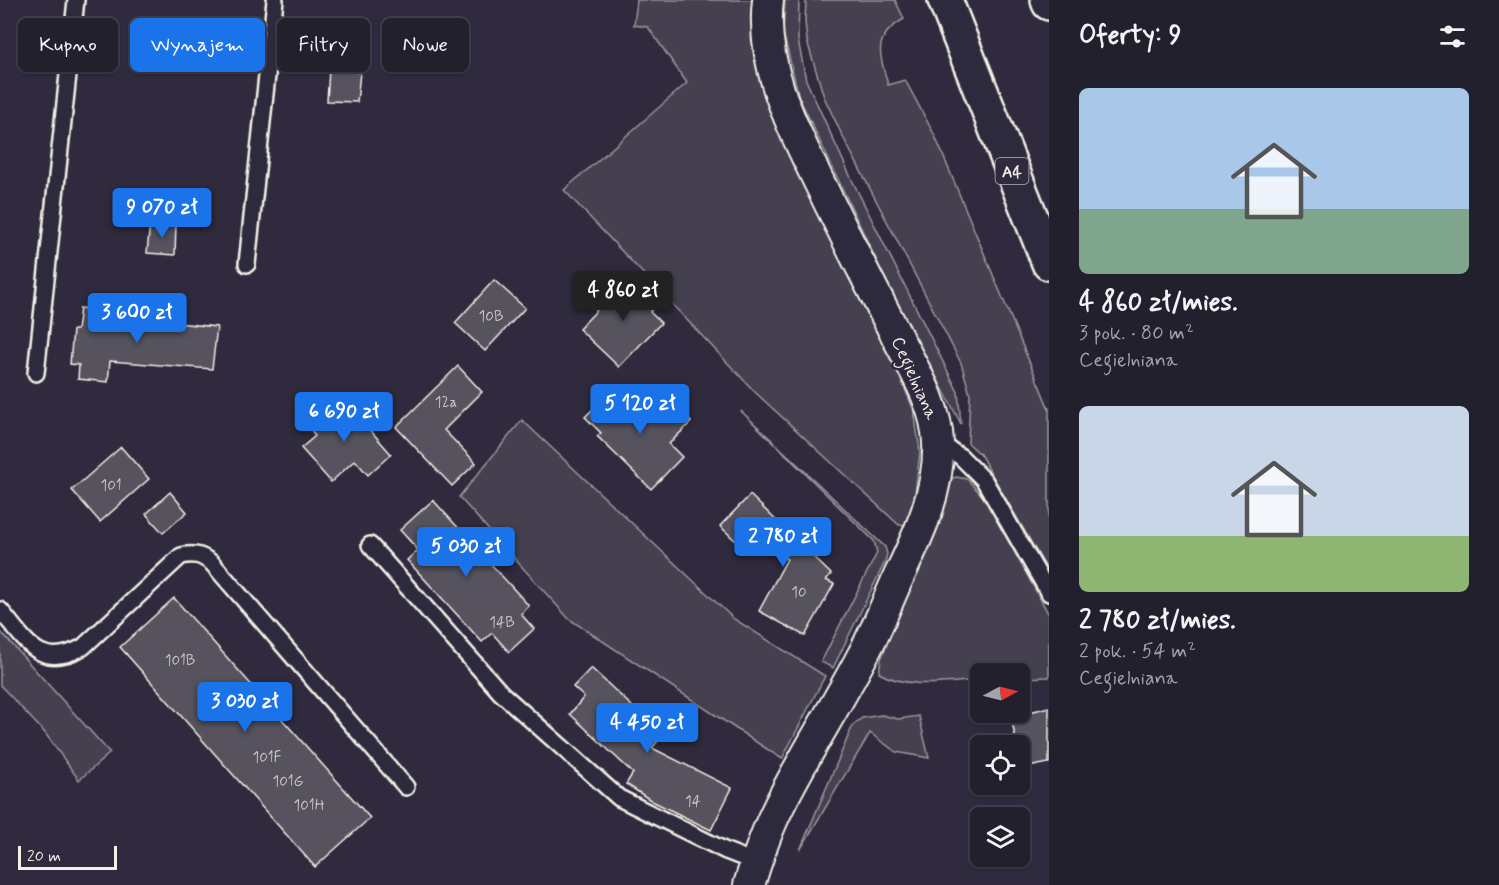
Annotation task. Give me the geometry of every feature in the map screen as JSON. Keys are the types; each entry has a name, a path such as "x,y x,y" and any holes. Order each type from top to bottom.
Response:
{"highway":[{"name":"A4","path":"945,0 1049,263"}],"street":[{"name":"Cegielniana","path":"753,874 777,809 869,643 910,554 932,495 937,467 938,442 936,423 921,383 840,227 789,120 770,49 766,15 768,0"}],"lane":[{"path":"36,373 76,0"},
{"path":"247,264 275,0"},
{"path":"938,442 961,457 984,480 1049,593"},
{"path":"370,545 501,693 619,798 726,851 753,874"},
{"path":"0,610 36,652 45,655 72,653 83,647 181,556 202,555 213,563 405,787"}],"shaded area":[{"path":"637,0 755,0 755,52 781,137 879,326 914,411 920,452 914,501 908,526 899,525 757,394 564,190 687,83 648,27 634,25"},
{"path":"785,0 799,0 798,40 806,80 852,180 958,392 961,424 882,272 799,97 783,32"},
{"path":"806,0 895,0 904,19 886,33 882,40 882,64 888,85 905,80 935,136 1049,409 1049,573 980,454 968,443 970,394 961,363 824,97 807,41"},
{"path":"741,411 885,547 887,554 885,562 833,668 821,662 877,553 874,541"},
{"path":"522,420 734,619 825,676 782,759 569,619 459,497"},
{"path":"956,477 967,479 986,500 1049,615 1049,677 1030,678 1030,663 970,663 970,681 929,684 903,682 879,673 881,659 938,520 948,480"},
{"path":"0,631 110,753 79,780 45,733 0,685"},
{"path":"882,715 898,719 919,716 929,758 896,752 870,733 800,850 853,725 862,718"}],"building":[{"path":"329,72 360,72 357,102 327,101"},
{"path":"150,222 176,224 175,255 147,253"},
{"path":"630,275 658,302 650,312 661,323 619,367 579,329"},
{"path":"494,280 525,308 485,351 455,323"},
{"path":"80,308 115,312 115,317 217,327 212,369 110,361 108,382 78,379 79,365 70,364 73,330 77,330"},
{"path":"458,366 482,392 444,430 476,463 452,486 396,427"},
{"path":"613,389 641,417 665,394 691,422 669,444 682,457 651,489 597,436 601,433 585,417"},
{"path":"343,399 391,454 368,475 355,460 331,482 301,448 315,436 310,428"},
{"path":"121,447 149,479 100,522 72,490"},
{"path":"170,492 187,512 163,533 146,514"},
{"path":"750,495 831,574 826,580 834,584 805,636 759,611 787,559 748,538 741,546 720,526"},
{"path":"433,500 529,606 521,614 534,629 509,652 492,633 482,642 407,560 418,550 400,530"},
{"path":"174,598 370,818 315,867 120,647"},
{"path":"591,668 663,735 652,748 732,788 711,830 652,801 626,784 633,773 570,714 584,697 573,687"},
{"path":"1049,707 1049,763 1030,767 1030,735 1015,735 1012,723 1030,723 1030,712"}]}
